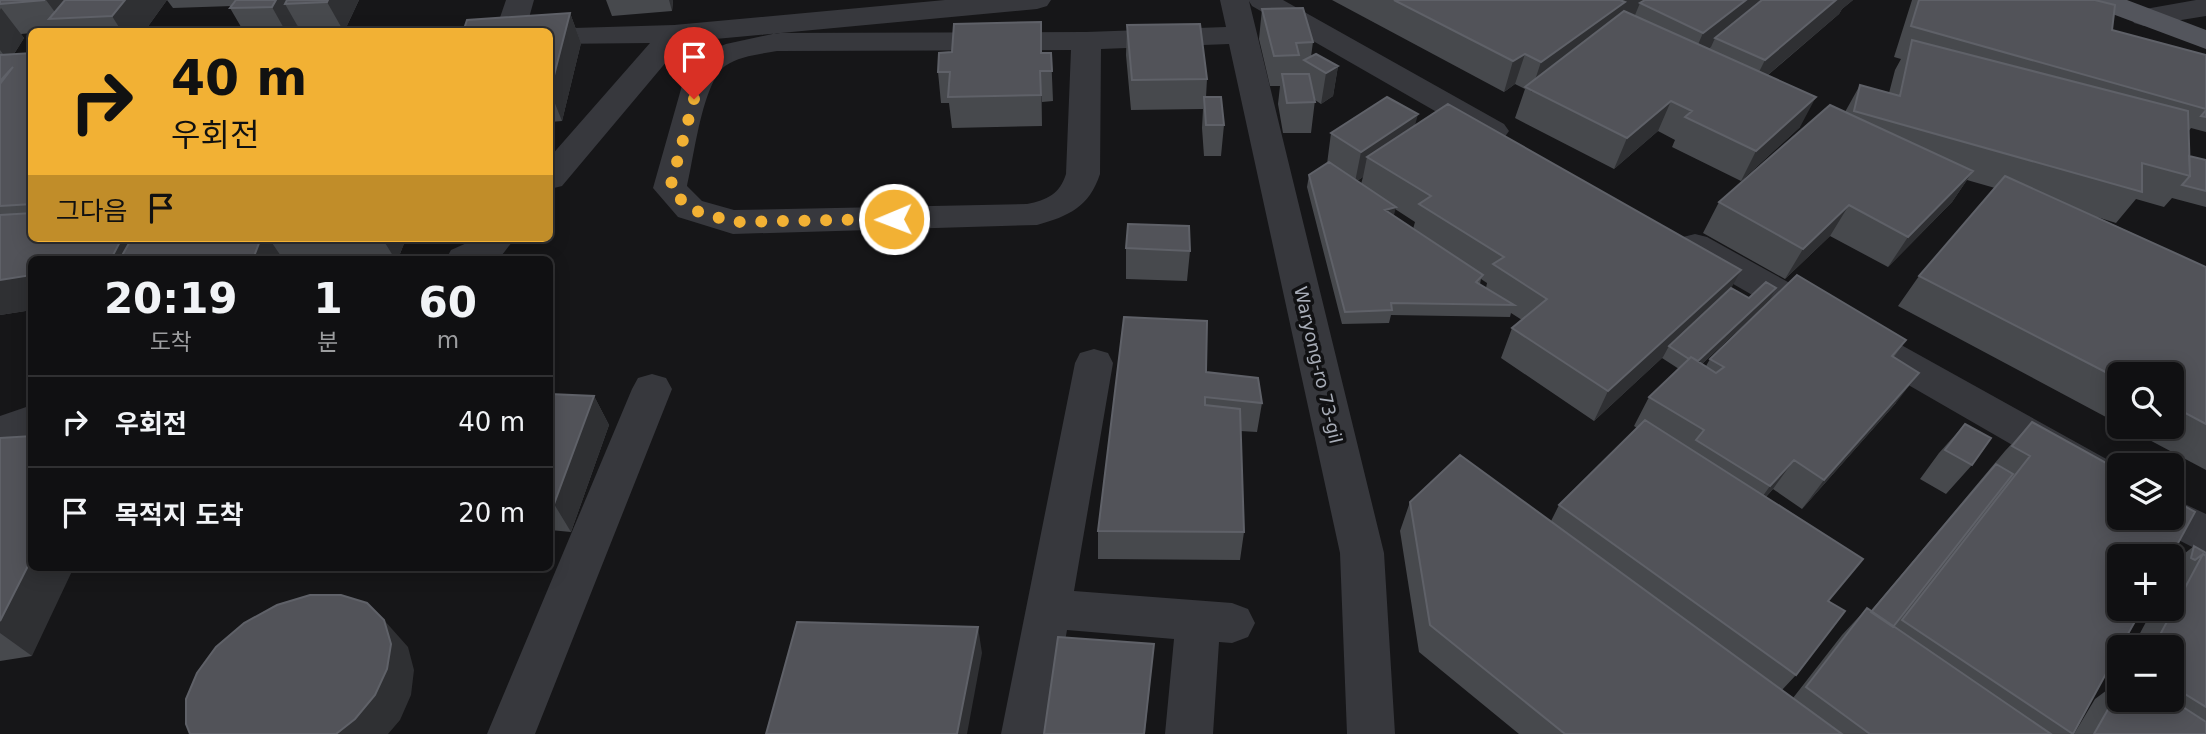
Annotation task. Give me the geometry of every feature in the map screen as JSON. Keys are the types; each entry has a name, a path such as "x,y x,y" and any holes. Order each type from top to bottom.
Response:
{"main road":[{"path":"2101,0 2206,40"}],"street":[{"path":"511,28 520,0"},
{"path":"553,35 674,34 1037,0"},
{"path":"1262,0 1516,144"},
{"path":"2144,17 2206,7"},
{"path":"1086,41 1083,174 1079,191 1057,209 1027,216 733,222 690,209 670,188 700,76 713,61 743,49 777,42 1086,41 1238,17"},
{"name":"Waryong-ro 73-gil","path":"1238,17 1362,553 1371,734"},
{"path":"553,175 674,34"},
{"path":"1672,233 2107,479"},
{"path":"472,256 487,250 494,242"},
{"path":"1025,734 1094,363"},
{"path":"511,734 652,388"},
{"path":"0,432 28,422"},
{"path":"2184,523 2206,536"},
{"path":"1048,610 1215,622 1189,734"}],"building":[{"path":"0,0 45,0 0,4"},
{"path":"65,0 125,0 112,16 49,19"},
{"path":"236,0 276,0 272,7 230,8"},
{"path":"287,0 328,0 285,4"},
{"path":"1394,0 1625,2 1541,62 1525,54 1513,61"},
{"path":"1645,0 1746,0 1703,33 1640,3"},
{"path":"1762,0 1836,0 1765,60 1715,38"},
{"path":"1919,0 2095,0 2115,5 2112,30 2206,55 2206,109 1911,26"},
{"path":"1303,8 1313,42 1296,43 1299,55 1274,56 1262,9"},
{"path":"1624,11 1816,97 1756,151 1685,117 1692,111 1671,101 1627,138 1525,87"},
{"path":"570,13 553,79 553,28 464,28 467,20"},
{"path":"1041,22 1041,53 1051,53 1052,71 1040,71 1041,95 948,97 950,72 938,72 939,53 952,52 954,24"},
{"path":"1200,24 1207,79 1132,80 1127,25"},
{"path":"1912,40 2188,111 2190,176 2142,163 2142,192 1854,111 1860,85 1900,96"},
{"path":"28,53 28,204 0,206 0,84 13,67 0,81 0,55"},
{"path":"1316,54 1338,66 1326,73 1304,60"},
{"path":"1282,74 1309,74 1315,102 1287,103"},
{"path":"1204,97 1221,97 1224,125 1206,125"},
{"path":"1387,97 1418,114 1361,152 1331,133"},
{"path":"1448,104 1741,270 1608,391 1512,328 1547,299 1493,264 1504,257 1419,204 1431,196 1367,157"},
{"path":"1830,105 1973,171 1908,237 1849,205 1803,249 1719,202"},
{"path":"2189,156 2206,160 2206,191 2182,185 2190,176"},
{"path":"1329,162 1396,207 1385,210 1483,275 1476,282 1514,305 1391,303 1392,310 1345,312 1309,175"},
{"path":"2005,176 2206,267 2206,424 2184,412 2184,362 2107,362 2107,373 1919,276"},
{"path":"28,213 28,242 120,242 113,256 28,256 28,276 0,280 0,215"},
{"path":"1128,224 1189,226 1190,251 1126,248"},
{"path":"130,242 259,242 254,256 122,256"},
{"path":"1797,275 1906,340 1892,356 1919,373 1824,480 1794,460 1770,486 1696,440 1704,430 1649,397 1691,357 1716,373 1724,367 1710,359"},
{"path":"1766,282 1776,288 1698,361 1691,357 1689,359 1669,346 1731,288 1749,298"},
{"path":"1124,317 1207,321 1206,372 1258,378 1262,403 1205,397 1205,405 1240,409 1244,532 1098,531"},
{"path":"553,394 594,396 554,504"},
{"path":"1645,420 1863,559 1828,601 1845,611 1796,675 1559,505"},
{"path":"2032,422 2107,463 2107,530 2184,530 2184,506 2195,512 2178,544 2107,544 2107,621 2135,621 2127,635 2107,635 2107,672 2073,734 1902,620 2030,456 2012,446"},
{"path":"1965,424 1991,438 1972,465 1945,450"},
{"path":"28,436 28,566 0,621 0,438"},
{"path":"1460,455 1842,734 1565,734 1430,625 1410,502"},
{"path":"1996,464 2013,474 1893,627 1871,612"},
{"path":"2194,546 2206,553 2206,556 2203,554 2195,560 2191,558"},
{"path":"2203,554 2206,556 2206,707 2184,693 2184,635 2160,635 2167,621 2184,621 2184,590"},
{"path":"310,595 341,595 367,603 384,620 391,644 387,669 375,695 355,719 336,734 190,734 186,724 186,699 197,673 216,647 244,623 277,605"},
{"path":"1867,608 2051,734 1870,734 1806,687"},
{"path":"797,622 978,627 957,734 766,734"},
{"path":"1058,637 1154,644 1144,734 1044,734"},
{"path":"2184,708 2206,722 2206,734 2094,734 2107,711 2184,712"}],"route":[{"path":"694,99 670,188 690,209 733,222 894,219"}]}
